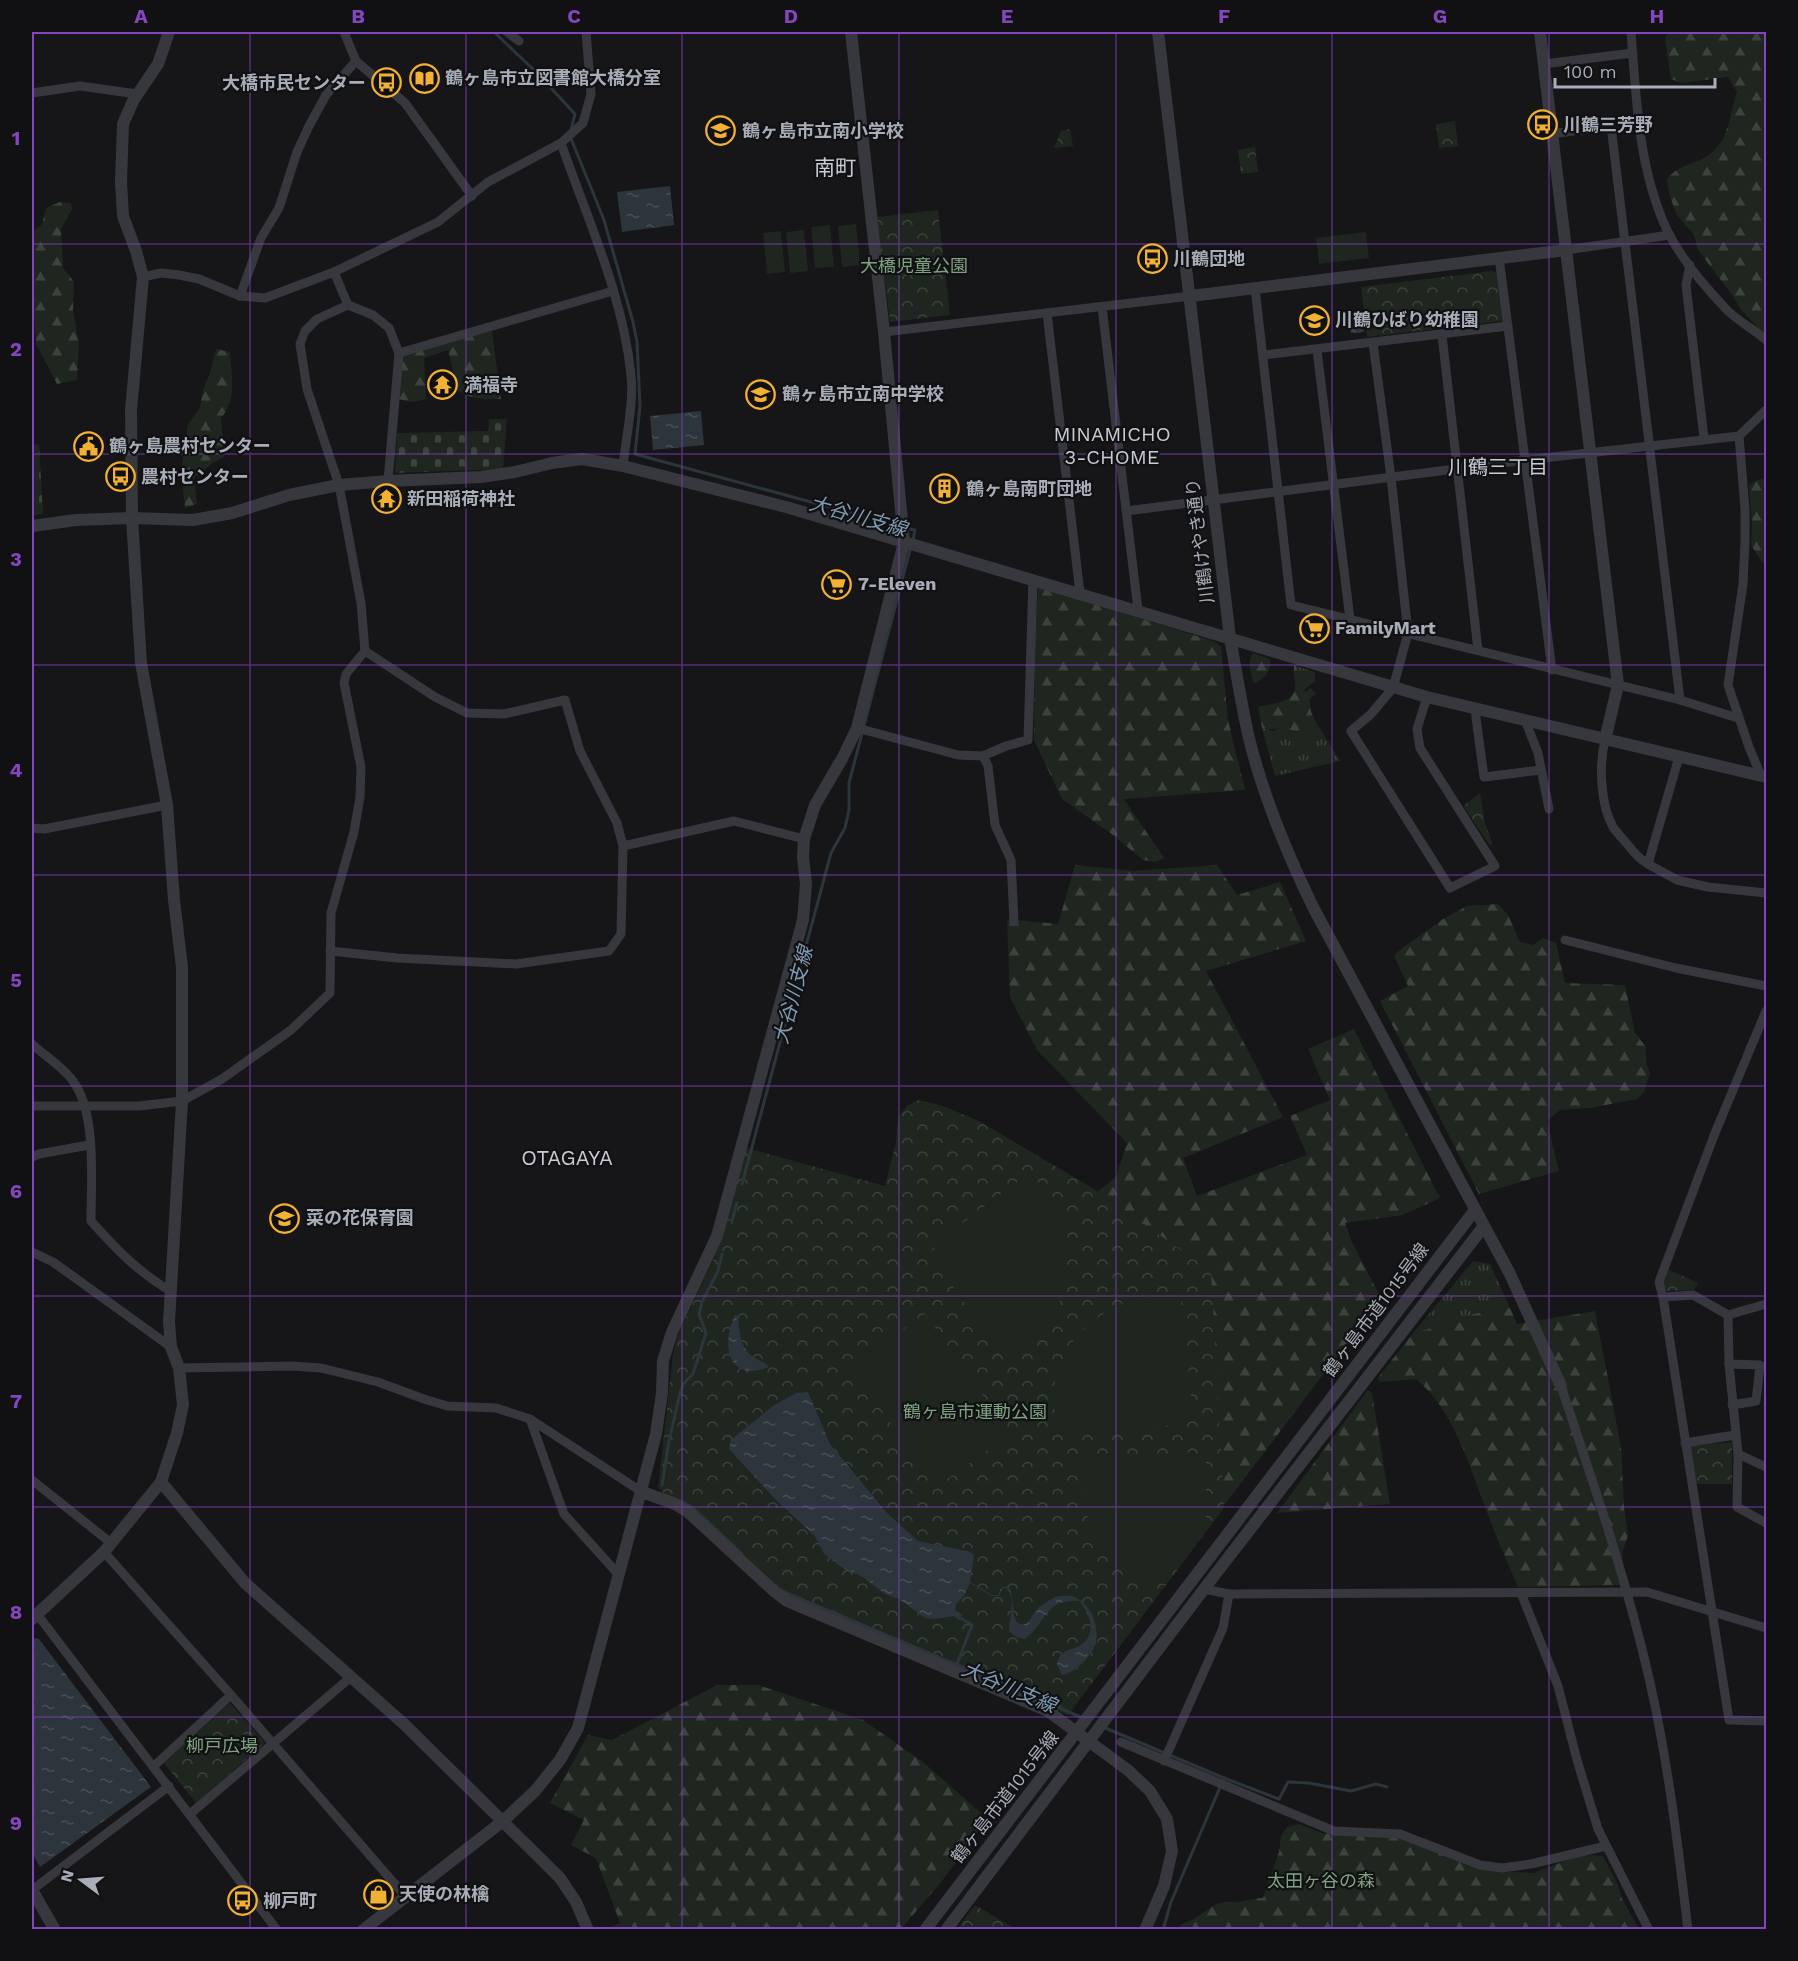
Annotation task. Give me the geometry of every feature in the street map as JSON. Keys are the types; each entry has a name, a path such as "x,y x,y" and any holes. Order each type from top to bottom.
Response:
{"street":[{"path":"169,32 158,64 137,94 123,124 122,182 123,216 143,277 131,410 132,518 141,663 167,805 182,967 182,1101 169,1322 171,1347 179,1368 183,1405 177,1433 161,1482 107,1548 34,1616 170,1786 278,1929"},
{"path":"344,32 356,61 405,103 472,196"},
{"path":"507,32 519,41 518,32"},
{"path":"143,277 161,273 179,275 199,279 240,296 265,298 334,272 438,222 488,182 561,143 583,123 591,94 586,32"},
{"path":"363,1929 503,1821 535,1791 560,1760 578,1728 656,1434 662,1393 663,1361 672,1332 717,1236 803,920 806,884 804,839 815,805 843,757 856,728 904,538 851,32"},
{"name":"川鶴けやき通り","path":"1158,32 1230,639"},
{"path":"1540,32 1618,685 1602,753 1602,773 1608,816 1614,828 1640,860 1677,880 1767,894"},
{"path":"1630,32 1639,124 1647,171 1663,220 1690,265 1728,311 1767,340"},
{"path":"1544,64 1632,53"},
{"path":"240,296 261,238 279,208 297,152 309,126 326,94 356,61"},
{"path":"32,93 80,86 137,94"},
{"path":"1551,134 1611,126 1680,700"},
{"path":"561,143 614,291 624,331 631,375 631,394 623,466"},
{"path":"884,332 1624,243 1670,235"},
{"path":"1500,257 1552,670"},
{"path":"1690,265 1686,285 1704,438"},
{"path":"334,272 348,304 373,315 389,328 399,353 388,481"},
{"path":"1255,288 1291,605 1680,700 1738,718"},
{"path":"399,353 614,291"},
{"path":"32,1106 139,1106 182,1101 222,1079 291,1030 330,993 331,913 354,832 360,797 361,767 344,683 346,674 365,651 361,603 339,485 307,389 300,344 305,331 317,319 348,304"},
{"path":"1102,307 1138,610"},
{"path":"1047,314 1080,593"},
{"path":"1263,355 1508,326"},
{"path":"1442,335 1478,650"},
{"path":"1373,343 1391,477 1408,633 1393,688 1371,714 1351,731 1450,888 1495,866 1420,748 1417,729 1427,697"},
{"path":"1317,350 1350,619"},
{"path":"1126,511 1704,438 1739,436 1767,410"},
{"path":"1739,436 1745,509 1745,541 1743,584 1728,684 1738,718 1764,776"},
{"path":"32,526 76,520 132,518 193,520 232,513 289,495 339,485 481,477 582,459 623,466 904,538 1393,688 1764,776"},
{"path":"856,728 958,755 983,756 1028,740 1032,579"},
{"path":"1230,639 1248,735 1291,861 1484,1226 1530,1316 1561,1386 1628,1592 1649,1679 1676,1826 1688,1929"},
{"path":"330,951 397,958 516,964 609,951 621,934 623,846 617,823 580,751 565,700 504,714 467,713 435,697 365,651"},
{"path":"1476,709 1484,777 1541,770"},
{"path":"1525,720 1538,753 1549,810"},
{"path":"983,756 988,766 994,825 1011,860 1014,922"},
{"path":"1648,864 1679,757"},
{"path":"32,828 44,829 167,805"},
{"path":"623,846 734,821 804,839"},
{"path":"1565,940 1665,965 1767,986"},
{"path":"1767,1011 1715,1133 1659,1282 1729,1720 1767,1721"},
{"path":"32,1044 73,1081 87,1107 91,1221 144,1275 170,1291"},
{"path":"32,1157 89,1145"},
{"name":"鶴ヶ島市道1015号線","path":"925,1929 1078,1732 1475,1210"},
{"name":"鶴ヶ島市道1015号線","path":"946,1929 1484,1226"},
{"path":"32,1252 53,1262 171,1347"},
{"path":"1663,1297 1693,1295 1728,1315 1767,1304"},
{"path":"1728,1315 1729,1364 1738,1454 1737,1507 1767,1523"},
{"path":"1729,1364 1763,1365 1756,1401 1732,1405"},
{"path":"179,1368 281,1366 321,1368 378,1382 447,1406 496,1408 530,1419 642,1492 673,1503 687,1511 774,1592 787,1601 1048,1711 1090,1741 1150,1791 1167,1819 1172,1851 1164,1886 1145,1929"},
{"path":"530,1419 564,1514 619,1575"},
{"path":"1685,1443 1736,1435"},
{"path":"1738,1454 1767,1467"},
{"path":"32,1480 107,1548 406,1897"},
{"path":"161,1482 245,1583 404,1724 560,1878 576,1902 588,1929"},
{"path":"1204,1589 1229,1594 1647,1592 1767,1628"},
{"path":"1521,1593 1558,1686 1598,1829 1649,1929"},
{"path":"1164,1761 1223,1628 1229,1594"},
{"path":"190,1814 351,1677"},
{"path":"154,1766 231,1695"},
{"path":"1121,1742 1334,1831 1400,1834 1480,1865 1502,1868 1531,1864 1606,1846"},
{"path":"55,1929 32,1890 170,1786"}],"green space":[{"path":"1669,32 1766,32 1766,336 1741,310 1698,250 1694,235 1676,214 1669,193 1667,179 1671,175 1682,167 1710,154 1723,139 1737,92 1728,77 1682,83 1671,79 1665,38"},
{"path":"1455,121 1458,146 1439,148 1436,124"},
{"path":"1070,129 1073,146 1054,148 1061,131"},
{"path":"1255,147 1258,172 1241,174 1238,150"},
{"path":"60,202 71,203 72,209 61,229 63,268 74,282 73,310 79,344 77,380 57,384 36,344 32,232 42,224 46,208"},
{"name":"大橋児童公園","path":"938,210 950,315 890,322 877,217"},
{"path":"856,224 860,265 842,267 838,226"},
{"path":"830,225 834,267 815,268 811,227"},
{"path":"804,230 808,271 790,273 786,232"},
{"path":"781,231 785,272 767,274 763,233"},
{"path":"1366,232 1369,258 1319,264 1316,238"},
{"path":"1492,271 1497,273 1504,317 1502,321 1367,337 1361,287"},
{"path":"492,330 501,399 468,396 458,391 448,350 424,358 426,399 413,402 398,399 402,355"},
{"path":"216,349 230,352 232,378 230,403 221,418 224,457 194,478 197,504 185,508 181,471 188,424 200,408 203,390"},
{"name":"満福寺","path":"489,419 507,419 503,469 395,473 397,433 488,431"},
{"path":"39,444 43,514 32,516 32,445"},
{"path":"1766,478 1766,563 1762,562 1751,545 1749,486 1754,481"},
{"path":"1038,587 1213,641 1221,646 1228,720 1245,790 1124,799 1164,858 1156,862 1143,860 1113,835 1062,799 1034,740"},
{"path":"1253,653 1270,659 1267,673 1256,683 1253,681 1250,667"},
{"path":"1294,665 1305,692 1311,688 1316,694 1310,698 1310,702 1311,712 1317,724 1316,728 1302,732 1262,728 1258,707 1280,702 1293,694"},
{"path":"1296,666 1315,672 1315,681 1304,690"},
{"path":"1317,724 1340,761 1275,776 1262,728 1272,731 1280,728 1295,732 1316,728"},
{"path":"1480,793 1485,822 1492,843 1491,847 1463,806"},
{"path":"1075,865 1134,871 1217,865 1237,895 1280,882 1306,941 1206,971 1283,1117 1183,1158 1197,1196 1307,1155 1290,1116 1330,1100 1308,1049 1354,1029 1440,1198 1403,1215 1345,1223 1352,1242 1380,1296 1375,1306 1219,1512 1097,1192 1116,1177 1127,1143 1037,1050 1010,997 1007,919 1058,924"},
{"path":"1498,904 1508,915 1520,942 1533,945 1543,938 1556,943 1565,983 1625,985 1635,1033 1646,1047 1646,1062 1650,1073 1644,1092 1637,1099 1590,1108 1560,1110 1547,1121 1559,1171 1479,1194 1380,1001 1408,986 1394,956 1397,952 1443,919 1467,906"},
{"name":"鶴ヶ島市運動公園","path":"918,1100 940,1105 979,1121 1094,1189 1211,1271 1224,1508 1068,1715 778,1593 658,1488 677,1337 714,1258 747,1148 885,1186 896,1142 898,1117 907,1106"},
{"path":"1029,1173 1049,1194 1063,1214 1069,1252 1059,1306 1044,1333 1016,1353 1001,1354 932,1257 935,1244"},
{"path":"1473,1261 1490,1264 1510,1308 1473,1314 1461,1322 1414,1332"},
{"path":"1667,1269 1698,1283 1694,1290 1667,1291 1662,1282"},
{"path":"1180,1292 1193,1416 1185,1424 1057,1434 1054,1404 1055,1381 1064,1355 1075,1339 1105,1313 1123,1304 1141,1298"},
{"path":"1510,1308 1517,1324 1595,1311 1621,1447 1628,1535 1622,1554 1624,1585 1518,1587 1461,1444 1441,1408 1430,1392 1416,1379 1382,1382 1377,1379 1414,1332 1461,1322 1473,1314"},
{"path":"925,1314 1010,1434 936,1487 851,1367"},
{"path":"1368,1390 1372,1393 1390,1504 1277,1513"},
{"path":"1732,1442 1732,1484 1694,1484 1688,1446"},
{"path":"1195,1452 1206,1461 1206,1525 1163,1584 1141,1577 1129,1571 1115,1559 1096,1535 1086,1509 1080,1461"},
{"path":"717,1685 758,1685 863,1720 923,1762 988,1819 941,1882 901,1929 607,1929 620,1923 596,1858 571,1845 584,1820 550,1803 588,1735 612,1740"},
{"name":"柳戸広場","path":"230,1703 265,1743 196,1803 164,1763"},
{"name":"太田ヶ谷の森","path":"1299,1824 1322,1833 1344,1836 1396,1835 1495,1871 1533,1873 1573,1858 1603,1856 1618,1885 1622,1899 1639,1929 1178,1930 1181,1924 1194,1919 1219,1903 1263,1898 1279,1852 1281,1836 1287,1827"},
{"path":"975,1905 1014,1928 1016,1929 957,1929"}],"water":[{"path":"670,186 674,225 622,232 617,192"},
{"path":"1361,311 1364,332 1351,333 1348,312"},
{"path":"701,411 704,445 653,450 650,416"},
{"path":"735,1315 738,1316 745,1349 769,1367 755,1371 744,1370 731,1358 728,1338"},
{"path":"808,1392 830,1444 887,1513 918,1541 970,1552 974,1555 970,1582 992,1595 998,1595 1001,1588 1007,1586 1011,1590 1017,1623 1026,1624 1041,1606 1056,1597 1071,1596 1084,1603 1095,1623 1096,1638 1093,1650 1082,1664 1062,1675 1057,1664 1064,1652 1078,1647 1090,1634 1089,1617 1079,1601 1059,1603 1053,1607 1025,1639 1016,1637 1009,1631 1012,1602 1006,1588 1002,1589 999,1596 992,1596 970,1583 964,1596 956,1604 955,1610 962,1615 959,1620 954,1616 925,1618 899,1599 885,1594 863,1577 843,1568 824,1554 815,1536 776,1500 729,1449 731,1440 773,1406 796,1393"},
{"path":"32,1638 39,1639 151,1787 40,1867 32,1853"}],"waterway":[{"name":"大谷川支線","path":"494,32 575,114 571,130"},
{"name":"大谷川支線","path":"570,136 604,220 633,322 637,342 640,406 635,454 899,526"},
{"name":"大谷川支線","path":"905,528 915,530 913,540"},
{"name":"大谷川支線","path":"742,1184 831,853 845,828 849,810 849,783 911,546"},
{"path":"732,1221 737,1203"},
{"path":"662,1485 680,1393 684,1383 693,1374 706,1333 699,1314 702,1302 718,1271 722,1254"},
{"name":"大谷川支線","path":"679,1500 692,1507 742,1554"},
{"name":"大谷川支線","path":"782,1591 1083,1718"},
{"path":"957,1664 972,1625 960,1618"},
{"name":"大谷川支線","path":"1103,1727 1224,1778 1171,1902 1163,1930"},
{"path":"1224,1778 1279,1799 1288,1782 1309,1783 1351,1791 1376,1784 1387,1787"}],"place":[{"name":"鶴ヶ島市立図書館大橋分室","path":"424,78"},
{"name":"大橋市民センター","path":"387,83"},
{"name":"川鶴三芳野","path":"1542,125"},
{"name":"鶴ヶ島市立南小学校","path":"721,131"},
{"name":"川鶴団地","path":"1152,259"},
{"name":"川鶴ひばり幼稚園","path":"1314,320"},
{"name":"満福寺","path":"443,385"},
{"name":"鶴ヶ島市立南中学校","path":"761,394"},
{"name":"鶴ヶ島農村センター","path":"88,446"},
{"name":"農村センター","path":"120,477"},
{"name":"鶴ヶ島南町団地","path":"945,489"},
{"name":"新田稲荷神社","path":"386,499"},
{"name":"7-Eleven","path":"837,584"},
{"name":"FamilyMart","path":"1314,628"},
{"name":"菜の花保育園","path":"285,1218"},
{"name":"天使の林檎","path":"378,1894"},
{"name":"柳戸町","path":"242,1901"}],"district":[{"name":"南町","path":"835,168"},
{"name":"MINAMICHO 3-CHOME","path":"1112,446"},
{"name":"川鶴三丁目","path":"1498,467"},
{"name":"OTAGAYA","path":"567,1158"}]}
